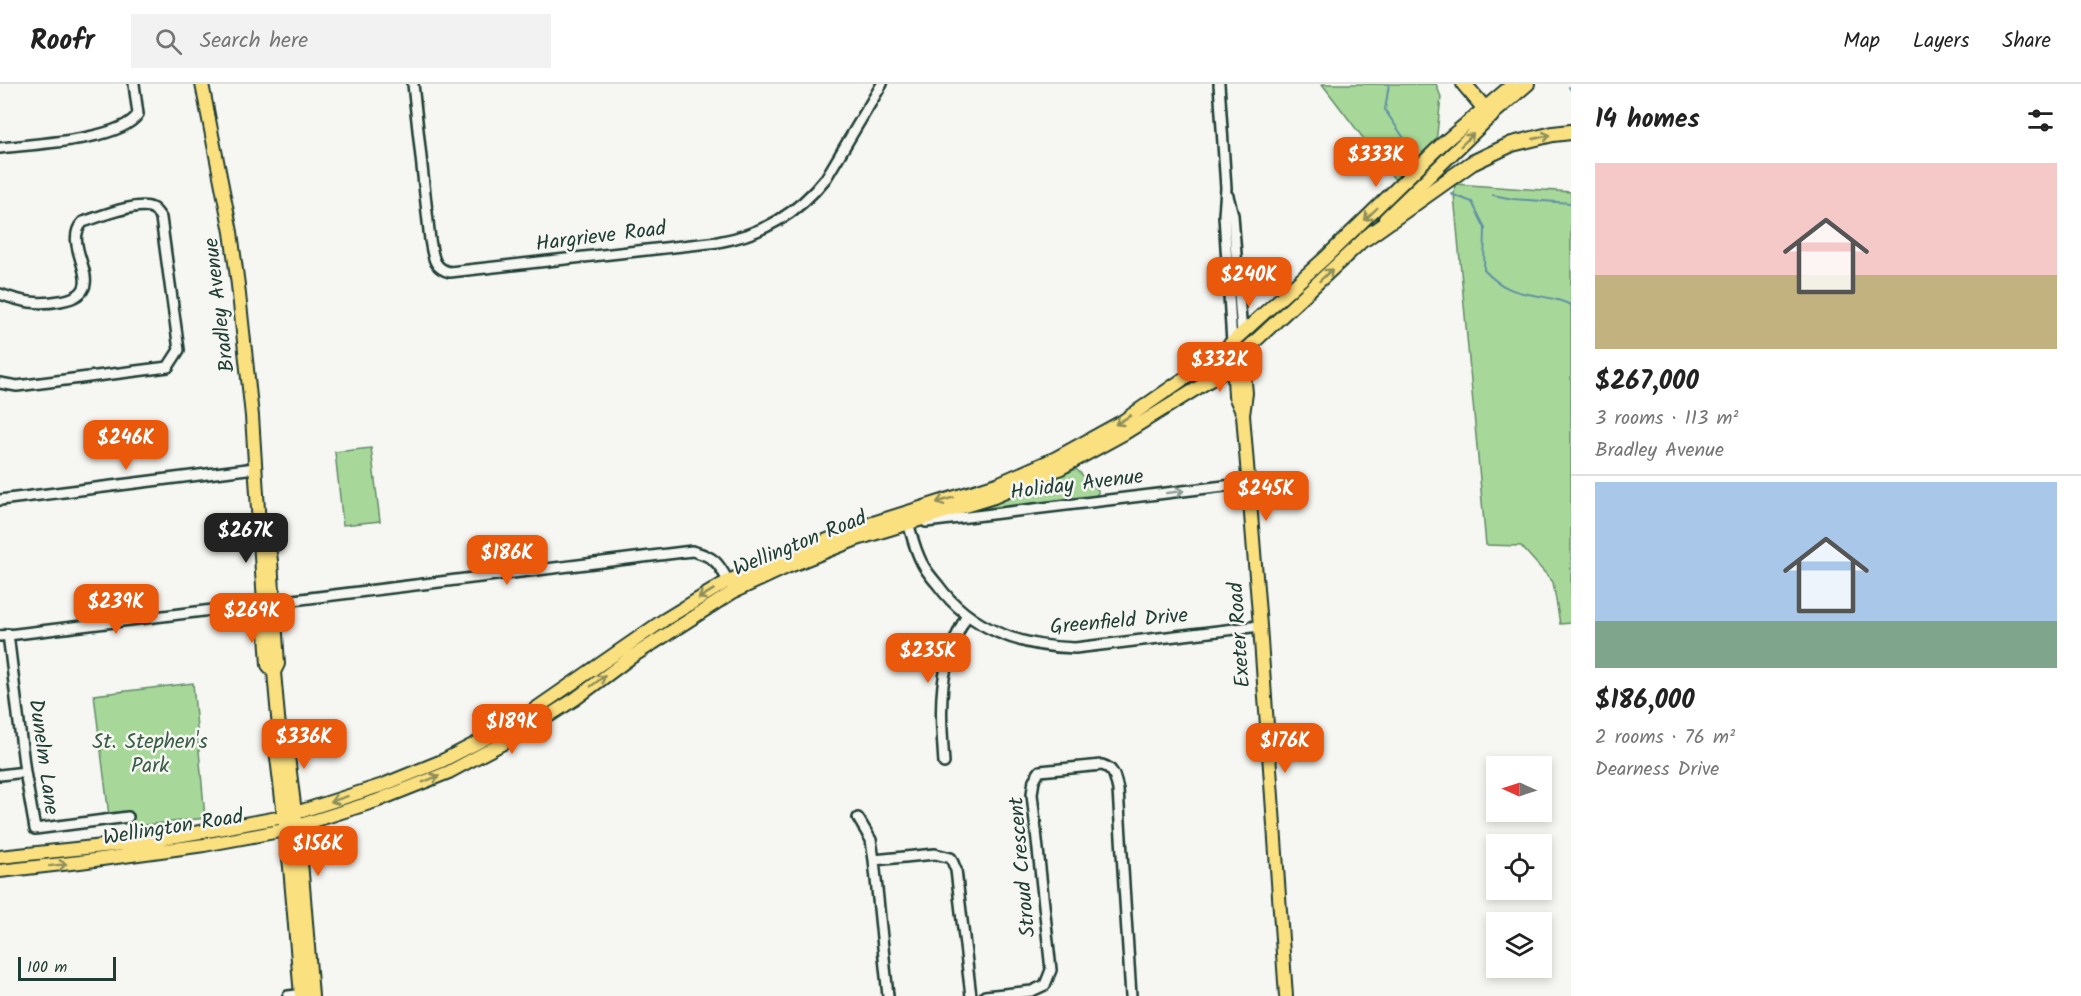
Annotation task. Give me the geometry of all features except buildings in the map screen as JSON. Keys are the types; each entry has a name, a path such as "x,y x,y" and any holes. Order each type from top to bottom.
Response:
{"highway":[{"path":"1464,84 1487,112"},
{"path":"1366,238 1472,163 1512,144 1571,132"}],"main road":[{"name":"Bradley Avenue","path":"202,84 231,232 252,416 260,524 269,547 269,602 278,664 274,672 280,737 287,748 303,995"},
{"name":"Wellington Road","path":"0,857 141,842 290,822 442,761 509,725 680,610 731,586 857,539 1056,458 1123,421 1218,355 1236,348 1366,238 1513,84"},
{"name":"Wellington Road","path":"907,518 994,497 1061,468 1125,434 1220,374 1236,348 1442,144 1528,84"},
{"name":"Exeter Road","path":"1236,348 1246,393 1243,415 1286,996"},
{"name":"Wellington Road","path":"0,871 194,846 376,801 449,772 516,736 575,699 731,586"},
{"path":"509,725 516,736"}],"street":[{"path":"0,147 86,138 128,125 138,114 134,84"},
{"name":"Hargrieve Road","path":"412,84 430,240 435,263 442,271 450,272 718,242 759,231 787,216 826,178 882,84"},
{"name":"Exeter Road","path":"1219,84 1226,188 1233,215 1236,348"},
{"path":"0,294 22,302 35,303 66,300 80,295 85,288 86,279 75,237 78,227 83,222 135,206 154,208 161,218 179,350 168,367 17,386 0,383"},
{"path":"0,500 255,468"},
{"name":"Holiday Avenue","path":"907,518 1249,483"},
{"name":"Greenfield Drive","path":"907,518 912,543 923,566 946,596 967,615 998,634 1030,644 1052,648 1095,646 1260,626"},
{"path":"4,635 692,551 710,555 731,586"},
{"path":"944,763 940,711 942,685 954,639 967,615"},
{"name":"Dunelm Lane","path":"4,635 35,829 128,817"},
{"name":"Stroud Crescent","path":"985,996 1032,991 1045,985 1051,970 1032,794 1034,780 1040,771 1102,765 1114,774 1118,790 1131,996"},
{"path":"0,775 25,772"},
{"path":"858,818 871,840 888,996"},
{"path":"874,860 935,854 951,858 956,870 971,996"}],"green space":[{"path":"1322,84 1436,84 1441,97 1436,143 1395,180"},
{"path":"1455,184 1571,192 1571,623 1560,624 1553,582 1521,546 1486,545 1454,195"},
{"path":"371,448 380,521 343,525 335,452"},
{"path":"1076,469 1098,490 1095,496 975,511"},
{"name":"St. Stephen's Park","path":"193,683 205,818 130,827 128,813 109,816 94,695"}],"waterway":[{"path":"1389,84 1385,110 1412,150"},
{"path":"1451,194 1472,202 1485,228 1484,270 1506,287 1571,305"},
{"path":"1493,195 1513,199 1571,203"}]}
